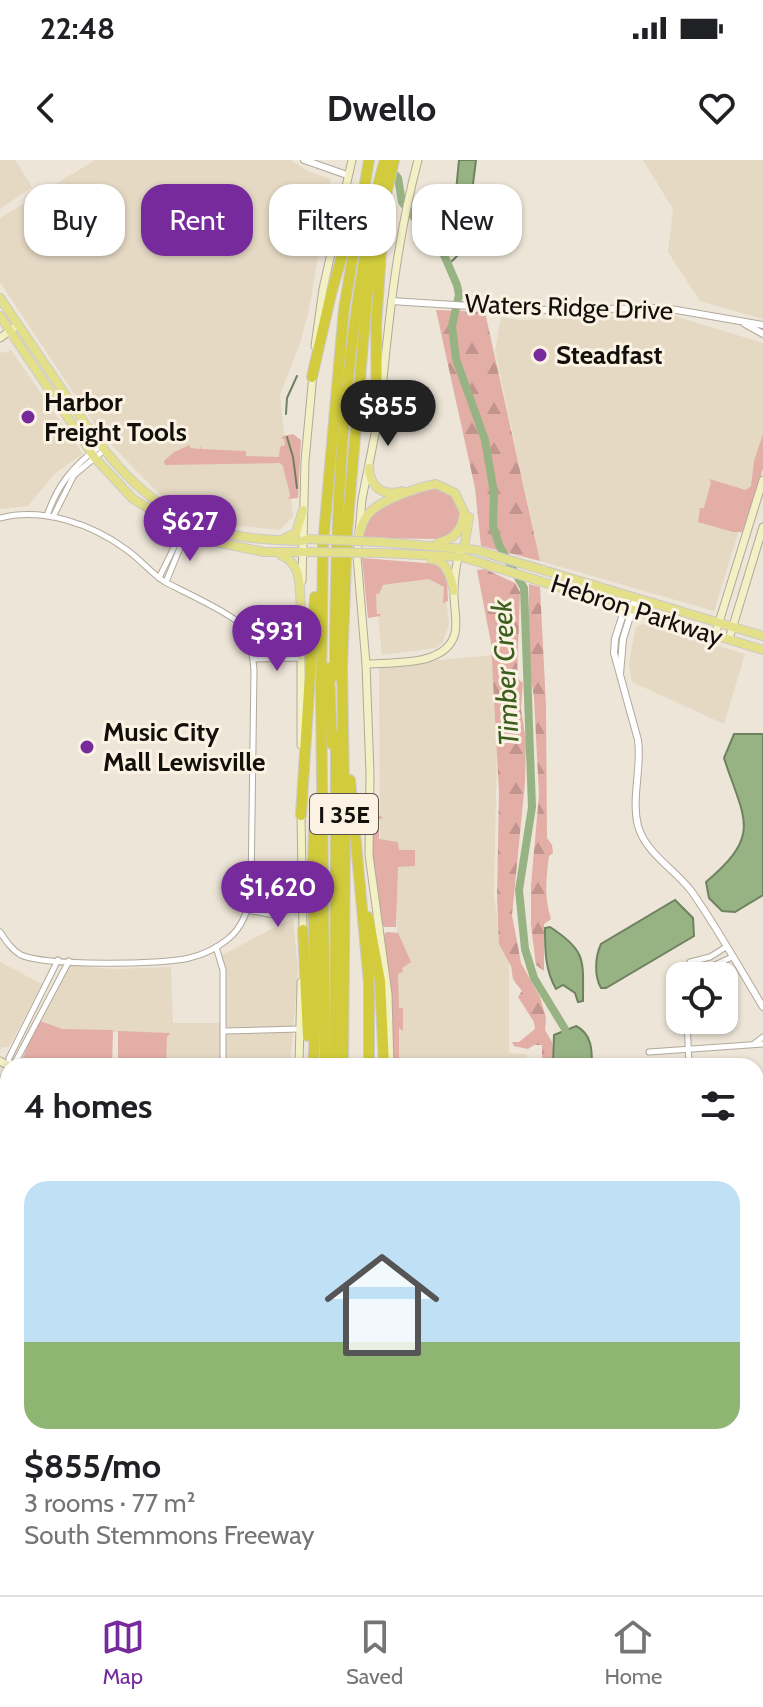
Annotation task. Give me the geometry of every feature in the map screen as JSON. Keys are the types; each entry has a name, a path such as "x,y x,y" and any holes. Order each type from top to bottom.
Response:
{"highway":[{"path":"344,309 385,160"},
{"name":"I 35E","path":"388,184 394,160"},
{"path":"312,377 331,294 368,164"},
{"name":"I 35E","path":"325,1058 322,566 344,309 368,164"},
{"path":"335,1058 337,515 351,346 380,175"},
{"name":"I 35E","path":"343,1058 345,844 342,705 346,562 360,348 373,256"},
{"path":"377,423 376,326 381,256"},
{"path":"337,515 360,348"},
{"path":"325,531 329,546 329,691 336,774"},
{"path":"346,562 350,786 369,983 369,1058"},
{"path":"301,815 313,615 322,566"},
{"path":"311,1058 315,985 314,833 321,690"},
{"path":"360,888 376,951 386,1058"},
{"path":"303,930 311,1058"}],"main road":[{"path":"279,540 296,533 300,527 319,316 352,160"},
{"path":"387,1058 388,994 369,855 366,664 357,556 391,301 418,160"},
{"path":"0,298 10,332 93,455 133,499 185,530 222,544 284,555 297,568 301,608"},
{"name":"Hebron Parkway","path":"4,320 18,325 102,448 146,494 191,521 223,533 279,540 428,545 540,568 763,636"},
{"path":"0,338 18,325"},
{"path":"366,664 424,659 445,650 451,643 455,632 454,591 468,511 463,498 446,483 431,480 386,493 373,485 369,468"},
{"path":"715,635 763,480"},
{"path":"358,537 363,522 372,510 436,484 455,493 462,504 464,516 453,537 428,545"},
{"path":"299,1058 303,930 303,510"},
{"path":"729,639 763,527"},
{"path":"264,552 381,553 402,558 435,559 449,573 454,591"},
{"name":"Hebron Parkway","path":"395,554 461,552"},
{"name":"Hebron Parkway","path":"476,555 542,580 763,650"}],"street":[{"path":"304,160 347,175"},
{"name":"Waters Ridge Drive","path":"391,301 545,310 665,308 763,325"},
{"name":"Waters Ridge Drive","path":"745,324 763,334"},
{"path":"50,517 63,480 102,448"},
{"path":"0,518 26,514 50,517 99,533 129,551 159,578 238,621 250,639 253,657 248,908 230,937 216,947 189,958 167,962 69,961 22,955 9,945 0,932"},
{"path":"159,578 191,521"},
{"path":"166,582 185,530"},
{"path":"632,596 615,639 614,653 640,755 636,813 642,835 692,892 763,1007"},
{"path":"253,657 301,656"},
{"path":"248,908 270,910 303,901"},
{"path":"216,947 223,970 223,1058"},
{"path":"690,962 710,957 726,947"},
{"path":"721,962 732,957"},
{"path":"9,1058 58,960"},
{"path":"18,1058 69,961"},
{"path":"223,1031 299,1029"},
{"path":"687,1034 689,1058"},
{"path":"753,1045 763,1037"},
{"path":"649,1052 763,1044"}],"shaded area":[{"path":"0,160 15,160 30,184 24,184 24,192 0,209"},
{"path":"95,160 291,160 307,171 331,179 330,184 269,184 269,256 318,256 300,343 280,395 293,516 280,530 230,525 190,511 160,495 101,434 0,282 0,218 24,203 24,256 125,256 125,184 56,184"},
{"path":"459,160 476,160 473,184 457,184"},
{"path":"643,160 763,160 763,319 700,301 668,252 673,209"},
{"path":"671,315 763,343 763,453 714,611 540,561 495,351 501,317 519,320"},
{"path":"11,350 83,454 55,473 28,506 0,509 0,351 6,353"},
{"path":"431,578 444,581 449,624 443,642 436,648 382,655 375,587"},
{"path":"643,624 745,654 724,724 632,682 630,656 636,627"},
{"path":"493,655 497,750 494,895 500,941 509,960 509,1053 527,1054 527,1058 397,1058 397,850 380,849 379,666"},
{"path":"734,734 763,734 763,895 735,912 722,911 709,898 706,882 736,851 742,838 742,812 724,758"},
{"path":"675,900 693,918 694,936 606,988 601,988 596,966 601,944"},
{"path":"293,918 298,969 291,1058 165,1058 168,1034 62,1030 39,1019 69,965 113,969 171,967 173,1023 220,1023 221,973 216,958"},
{"path":"550,927 577,950 582,966 583,1001 578,1002 575,993 563,985 556,989 552,982 545,944 545,928"},
{"path":"0,962 42,984 12,1041 0,1050"},
{"path":"576,1026 581,1029 588,1038 592,1058 553,1058 554,1035"}],"green space":[{"path":"436,310 485,312 540,561 481,546 475,488"},
{"path":"293,434 301,440 298,498 287,499 290,497 289,489 280,463 165,465 164,461 174,452 190,445 190,448 200,449 201,445 201,449 246,451 246,456 279,457 280,447 285,445 284,439 281,439"},
{"path":"763,434 763,469 742,532 698,522 700,508 704,508 711,482 709,479 746,490 751,486 754,461"},
{"path":"431,486 451,495 460,507 460,519 447,535 441,539 362,538 368,519 379,509"},
{"path":"362,558 438,564 447,580 448,601 443,603 444,587 429,579 383,585 376,594 377,614 381,614 368,618"},
{"path":"485,569 515,583 520,592 517,678 523,683 521,709 526,740 525,782 512,915 521,963 540,997 546,1018 545,1030 552,1042 555,1058 542,1058 542,1045 528,1049 514,1046 512,1042 519,1042 535,1029 534,1022 518,997 522,991 513,979 511,966 499,944 499,792 491,643 477,570"},
{"path":"529,584 540,587 546,706 547,838 553,853 549,856 547,872 546,895 551,919 544,924 544,971 536,965 531,925 531,885 539,795 534,697 528,663"},
{"path":"372,816 383,818 379,819 379,839 398,842 399,850 415,850 415,866 398,867 396,927 381,924 372,870"},
{"path":"385,933 398,933 411,962 398,974 399,1008 403,1008 399,1058 390,1058"},
{"path":"38,1020 62,1029 113,1030 112,1058 23,1058"},
{"path":"118,1031 170,1033 166,1058 118,1058"}],"waterway":[{"name":"Timber Creek","path":"390,169 398,178 402,202 444,255 457,285 459,295 452,326 456,359 485,440 494,493 493,526 499,545 524,588 532,807 519,890 525,949 534,978 565,1029 566,1040"},
{"path":"448,264 457,256"},
{"path":"286,414 287,398 297,376"},
{"path":"287,437 297,488"}],"place":[{"name":"Steadfast","path":"540,355"},
{"name":"Harbor Freight Tools","path":"28,417"},
{"name":"Music City Mall Lewisville","path":"87,747"}]}
